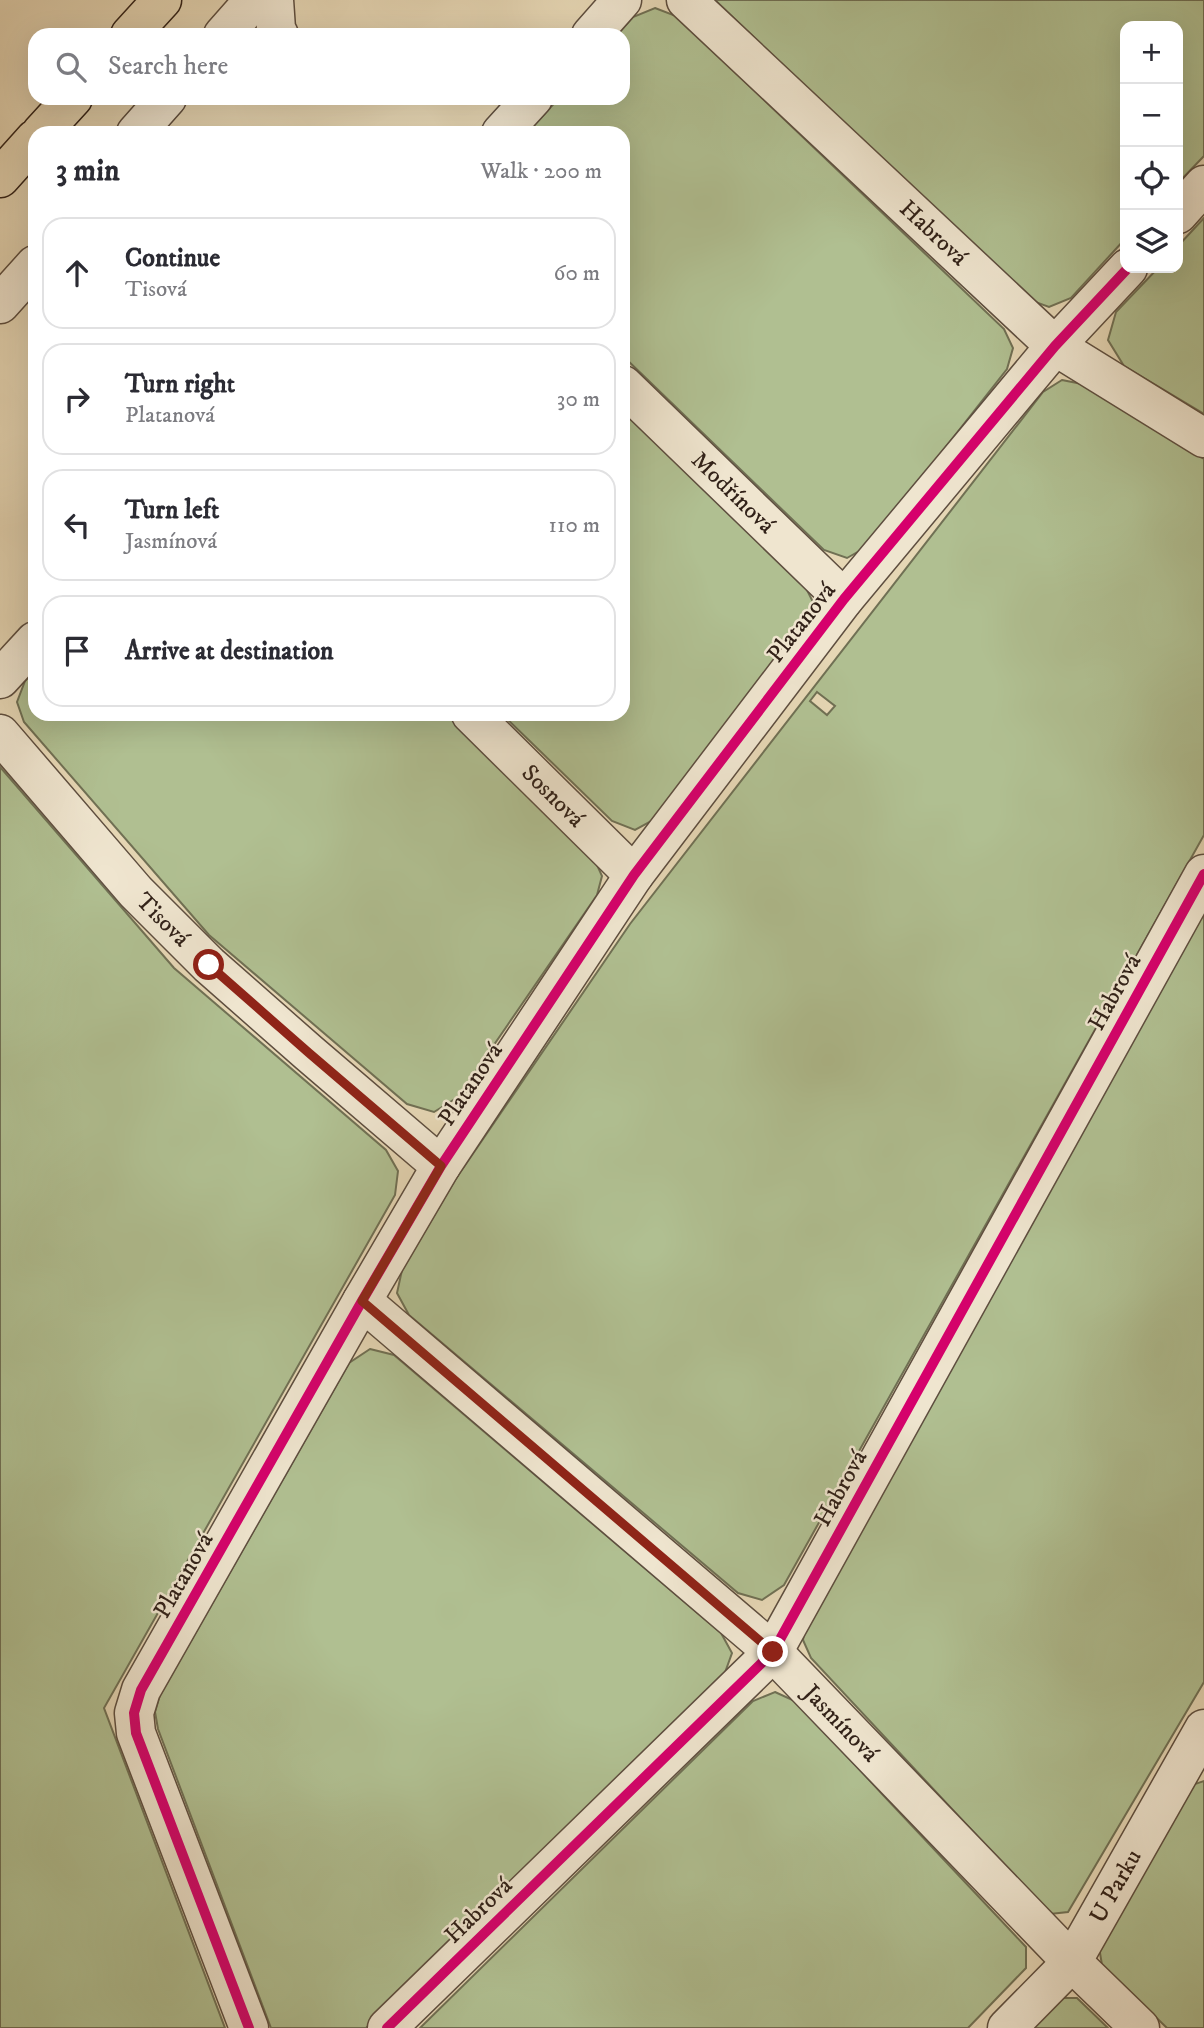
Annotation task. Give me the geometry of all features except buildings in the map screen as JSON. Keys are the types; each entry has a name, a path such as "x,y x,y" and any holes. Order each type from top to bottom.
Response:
{"main road":[{"path":"136,28 162,0"},
{"path":"47,126 67,105"},
{"path":"0,178 28,147"}],"street":[{"path":"229,28 254,0"},
{"path":"274,0 276,28"},
{"path":"597,28 622,0"},
{"name":"Habrová","path":"686,0 1055,346 1204,438"},
{"path":"142,126 161,105"},
{"path":"507,126 527,105"},
{"path":"1182,210 1204,185"},
{"path":"0,304 28,273"},
{"name":"Platanová","path":"249,2028 136,1733 134,1713 141,1690 441,1166 634,875 845,599 1055,346 1123,273"},
{"name":"Modřínová","path":"630,392 845,599"},
{"path":"0,679 28,649"},
{"name":"Sosnová","path":"478,721 634,875"},
{"name":"Tisová","path":"0,734 136,892 209,965 441,1166"},
{"name":"Habrová","path":"387,2028 773,1652 1204,874"},
{"name":"Jasmínová","path":"362,1301 773,1652 1072,1962 1140,2028"},
{"name":"U Parku","path":"1007,2028 1072,1962 1200,1744"}],"green space":[{"path":"715,0 1204,0 1204,156 1183,178 1183,21 1120,21 1120,244 1071,298 1049,307 1027,299"},
{"path":"655,8 676,16 1004,329 1013,348 1007,369 868,546 847,558 824,550 630,363 630,126 533,126 553,105 630,105 630,28 623,28 633,17"},
{"path":"1204,218 1204,414 1124,366 1108,340 1116,312 1153,273 1183,273 1183,241"},
{"path":"1062,380 1082,384 1204,459 1204,835 784,1585 762,1600 738,1593 409,1315 397,1293 402,1270 455,1180 630,924 1043,392","holes":["817,692 835,706 827,715 810,701"]},
{"path":"630,416 804,584 814,604 807,624 657,818 635,830 612,821 509,721 630,721"},
{"path":"28,678 28,721 454,721 593,856 602,876 597,895 458,1097 434,1112 407,1104 209,935 24,722 17,702"},
{"path":"0,767 174,968 386,1150 398,1171 395,1195 104,1708 225,2028 0,2028"},
{"path":"1204,912 1204,1682 1068,1912 1050,1914 811,1658 803,1640 806,1622"},
{"path":"370,1349 394,1355 721,1633 732,1653 723,1678 366,2028 271,2028 158,1729 155,1712 160,1695 349,1363"},
{"path":"775,1692 797,1702 1026,1947 1026,1968 968,2028 420,2028 753,1701"},
{"path":"1204,1781 1204,2028 1167,2028 1102,1965 1098,1941 1189,1786"},
{"path":"1056,1998 1077,1998 1108,2028 1027,2028"}],"cycle path":[{"path":"249,2028 136,1733 134,1713 141,1690 441,1166 634,875 844,599 1055,346 1123,273"},
{"path":"387,2028 773,1652 1204,874"}],"route":[{"path":"209,965 441,1166 362,1301 773,1652"}]}
